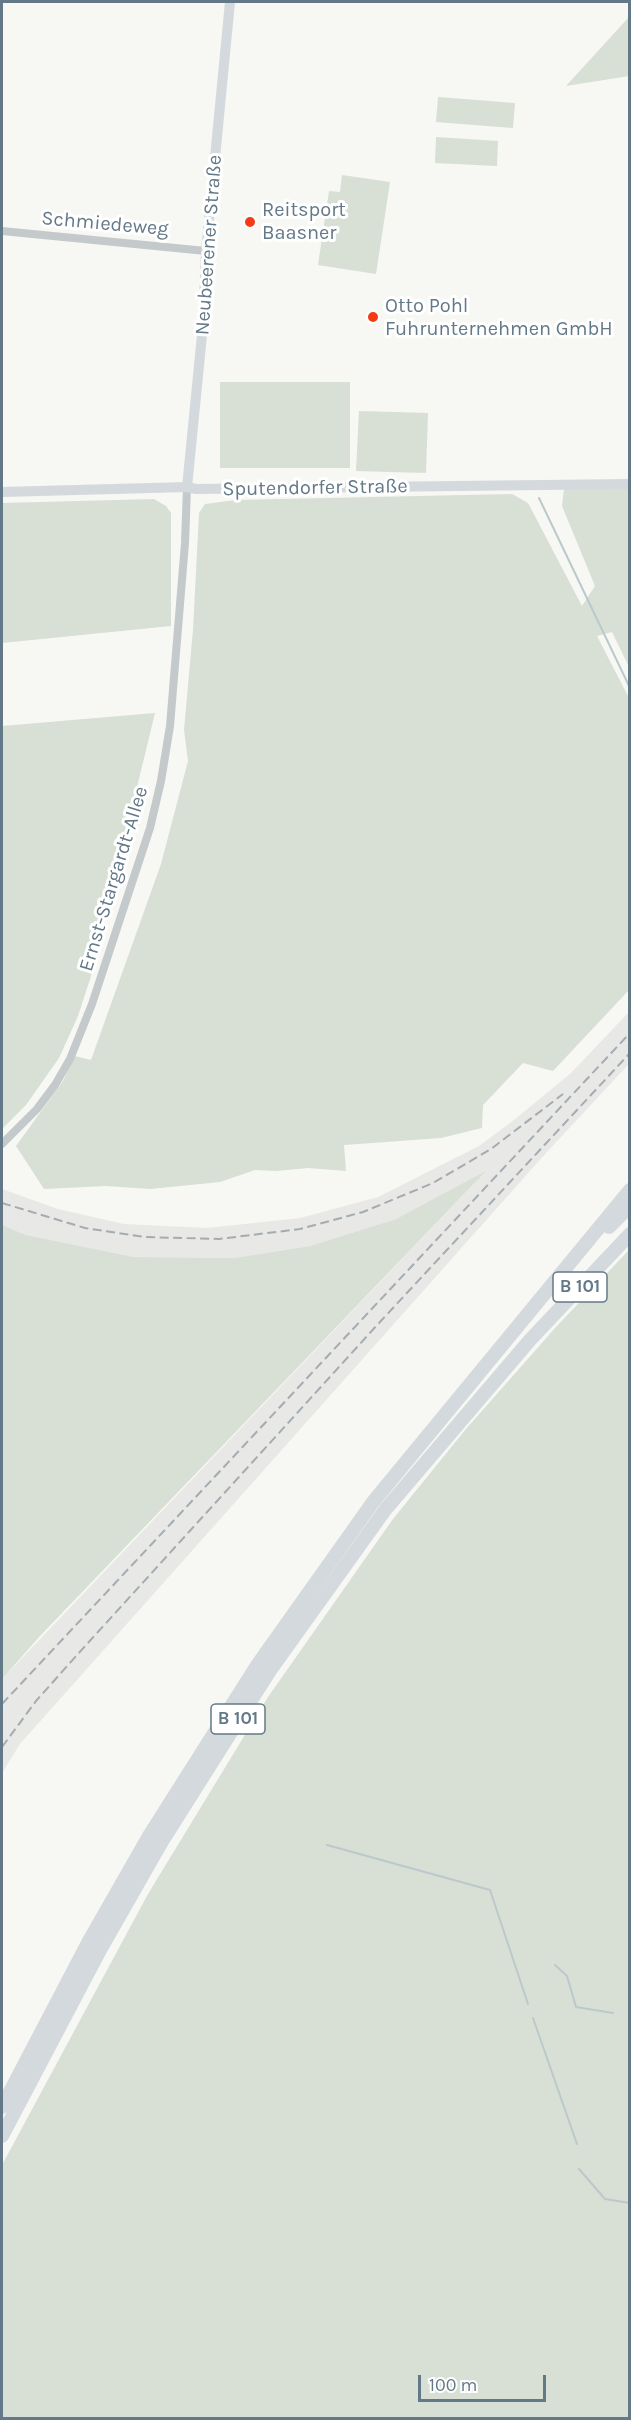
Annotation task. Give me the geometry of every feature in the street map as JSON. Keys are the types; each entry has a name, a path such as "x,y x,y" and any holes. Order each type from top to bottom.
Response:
{"highway":[{"path":"552,1287 630,1190"},
{"name":"B 101","path":"2,2107 89,1941 149,1836 258,1664 373,1502 552,1287 630,1206"},
{"name":"B 101","path":"2,2136 100,1950 161,1843 269,1672 385,1510 530,1340 630,1234"}],"main road":[{"name":"Neubeerener Straße","path":"188,488 203,325 206,251 230,2"},
{"name":"Sputendorfer Straße","path":"2,492 630,484"}],"street":[{"name":"Schmiedeweg","path":"2,231 206,251"},
{"name":"Ernst-Stargardt-Allee","path":"2,1144 42,1104 70,1059 95,994 150,828 162,781 170,726 188,488"}],"shaded area":[{"path":"629,17 629,76 566,86"},
{"path":"438,97 515,103 513,128 436,122"},
{"path":"436,137 498,141 497,166 435,163"},
{"path":"342,175 390,182 376,274 318,265 329,191 340,192"},
{"path":"220,382 350,382 350,468 220,468"},
{"path":"359,411 428,413 426,473 356,471"},
{"path":"629,488 629,667 612,632 597,636 629,698 629,990 553,1071 523,1063 483,1105 482,1128 441,1138 344,1145 346,1171 308,1168 255,1170 220,1182 150,1189 106,1186 44,1189 16,1146 63,1081 75,1056 91,1060 161,864 188,761 184,730 193,630 199,513 205,504 236,500 512,494 528,503 582,606 595,586 562,506 564,489"},
{"path":"154,499 166,506 171,513 171,626 2,643 2,503"},
{"path":"155,713 91,976 78,1016 59,1058 26,1105 2,1129 2,726"},
{"path":"629,1012 629,1064 546,1153 20,1744 2,1773 2,1679 484,1173 396,1219 310,1246 234,1258 134,1257 26,1235 2,1225 2,1189 58,1209 124,1224 207,1228 300,1218 378,1197 479,1146 571,1073"},
{"path":"486,1171 40,1636 2,1679 2,1225 26,1235 134,1257 234,1258 310,1246 396,1219"},
{"path":"629,1250 629,2418 2,2418 2,2165 148,1894 268,1697 393,1519 466,1429 556,1327"}],"waterway":[{"path":"539,498 630,688"},
{"path":"327,1845 490,1890 528,2004"},
{"path":"555,1965 567,1976 576,2007 613,2013"},
{"path":"533,2018 577,2144"},
{"path":"579,2169 605,2199 630,2203"}],"railway":[{"path":"2,1704 630,1033"},
{"path":"2,1747 36,1701 77,1655 379,1323 630,1053"},
{"path":"2,1203 85,1228 145,1237 219,1239 300,1229 363,1212 433,1183 491,1149 563,1094"}],"place":[{"name":"Reitsport Baasner","path":"250,222"},
{"name":"Otto Pohl Fuhrunternehmen GmbH","path":"373,317"}]}
